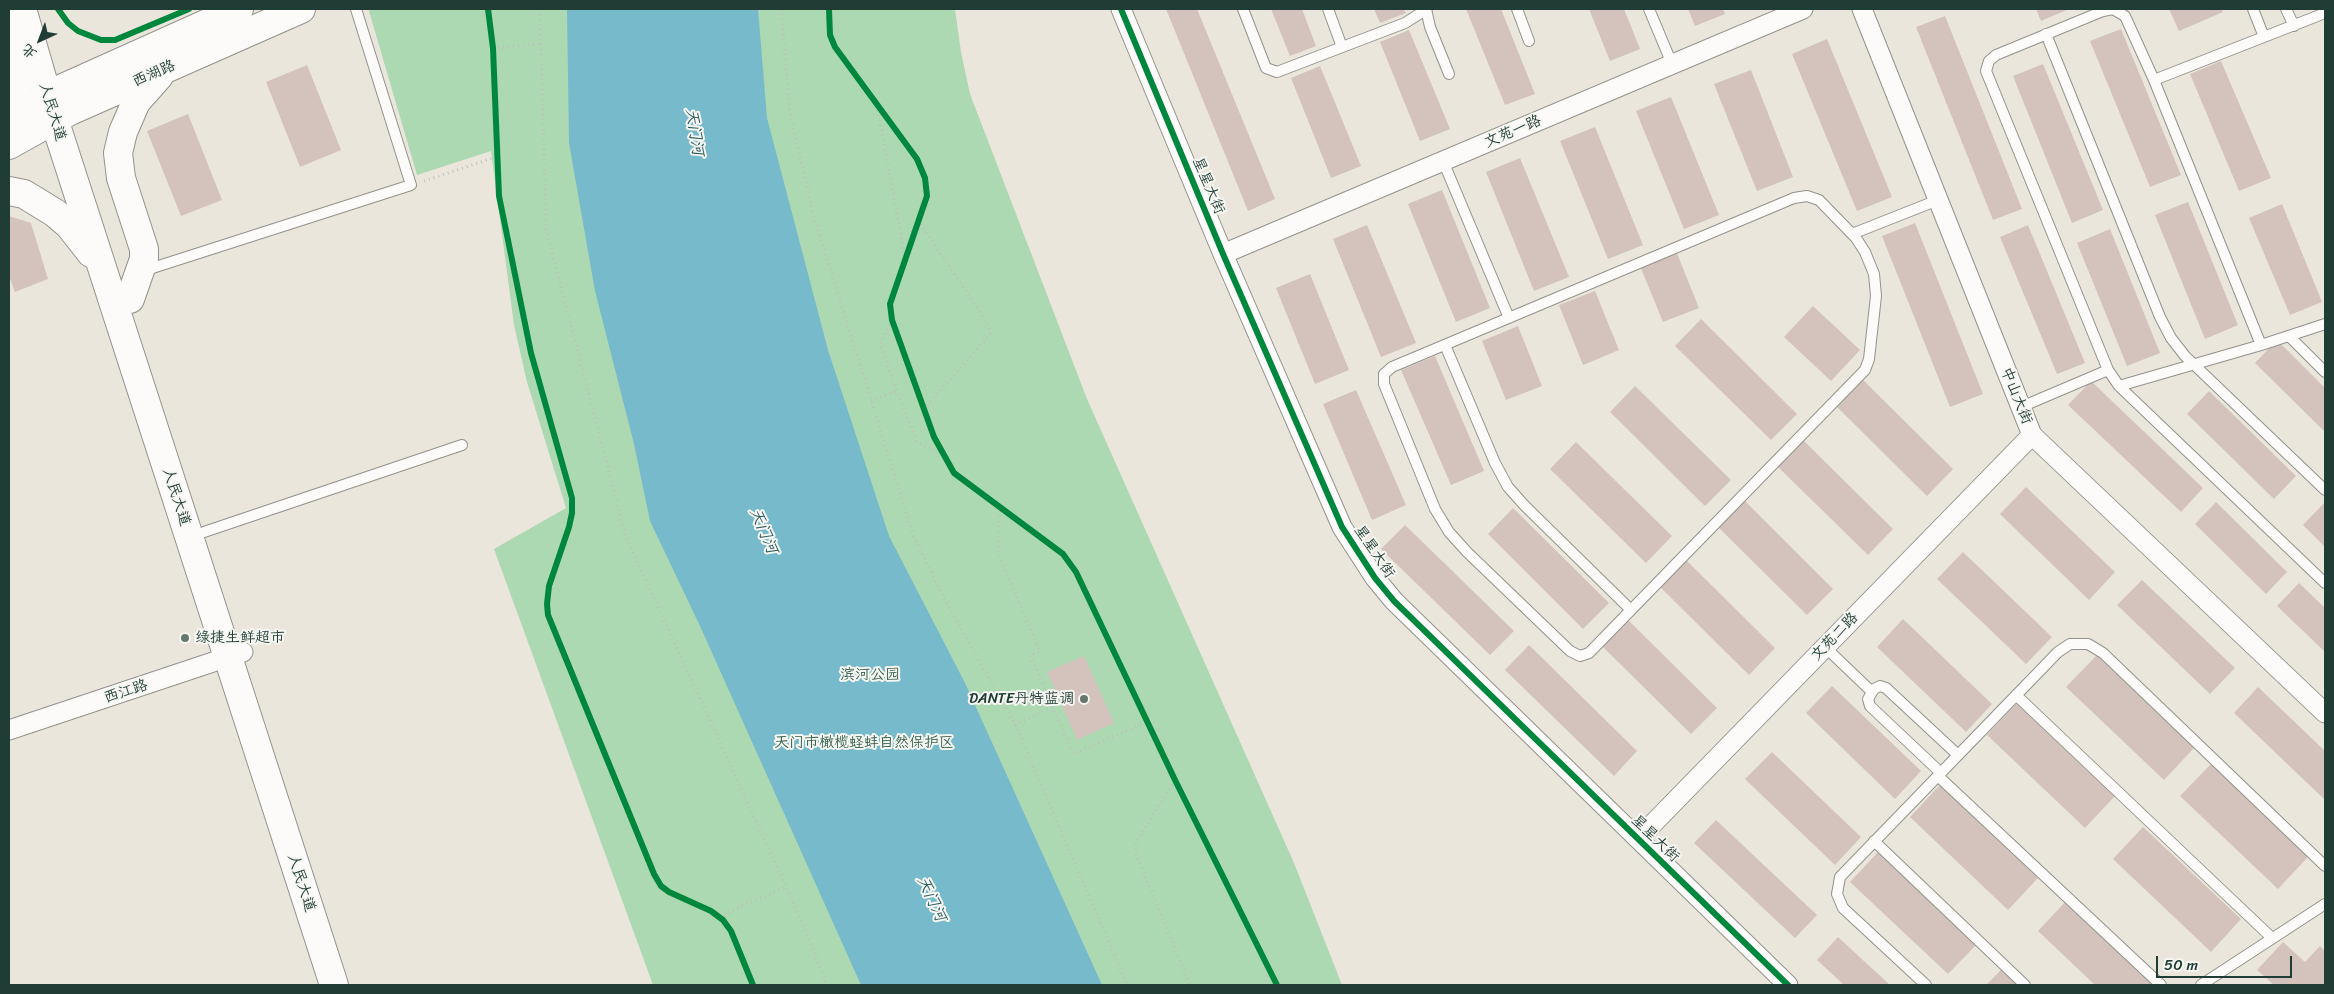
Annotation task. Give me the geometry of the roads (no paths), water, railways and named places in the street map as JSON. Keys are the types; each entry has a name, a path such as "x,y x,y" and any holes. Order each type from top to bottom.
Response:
{"main road":[{"name":"人民大道","path":"22,9 130,299 204,532 235,655 334,985"},
{"name":"人民大道","path":"39,9 58,104 102,269 349,985"},
{"name":"西湖路","path":"9,145 58,104 239,9"},
{"name":"西湖路","path":"9,118 165,69 301,9"},
{"path":"9,27 18,64 16,92 9,109"},
{"path":"130,299 140,272 144,250 120,178 118,153 123,132 136,102 165,69"},
{"path":"9,191 24,194 55,213 69,225 102,269"}],"street":[{"name":"星星大街","path":"1121,9 1223,254 1342,527 1374,578 1394,601 1788,985"},
{"name":"文苑一路","path":"1223,254 1803,9"},
{"name":"中山大街","path":"1862,9 2032,435 2325,713"},
{"name":"文苑二路","path":"1638,839 2032,435"},
{"name":"西江路","path":"9,730 235,655"}],"lane":[{"path":"140,272 412,185 356,9"},
{"path":"1243,9 1266,68 1277,72 1405,23 1427,9 1430,27 1449,74"},
{"path":"1328,9 1342,47"},
{"path":"1517,9 1529,41"},
{"path":"1649,9 1672,64"},
{"path":"2262,345 2154,80 2125,16 2113,9 2104,11 1996,55 1989,61 1986,71 2108,370 2119,386 2325,583"},
{"path":"2253,9 2264,37"},
{"path":"2286,9 2294,26"},
{"path":"2154,80 2325,13"},
{"path":"2046,34 2160,317 2171,338 2194,365 2325,490"},
{"path":"1443,161 1509,318"},
{"path":"1807,196 1819,200 1852,234 1865,252 1874,274 1876,296 1869,359 1865,370 1589,654 1580,656 1570,651 1467,552 1449,532 1435,509 1384,384 1384,374 1392,367 1794,198 1807,196"},
{"path":"1852,234 1938,200"},
{"path":"2119,386 2262,345 2325,324"},
{"path":"2289,336 2325,372"},
{"path":"1445,345 1495,463 1508,487 1525,506 1632,610"},
{"path":"2021,406 2108,370"},
{"path":"204,532 462,445"},
{"path":"1926,985 1843,908 1837,894 1840,877 2058,652 2070,644 2088,644 2103,653 2325,866"},
{"path":"1825,648 1871,691"},
{"path":"1958,755 1886,688 1880,686 1871,691 1868,699 1870,706 2161,985"},
{"path":"2016,695 2272,938"},
{"path":"1874,842 2025,985"},
{"path":"2201,985 2325,904"}],"water":[{"name":"天门市橄榄蛏蚌自然保护区","path":"567,9 758,9 767,118 828,350 889,536 965,683 1102,985 861,985 700,626 650,521 634,444 595,291 569,143"}],"place":[{"name":"绿捷生鲜超市","path":"185,638"},
{"name":"DANTE丹特蓝调","path":"1084,699"}],"water label":[{"name":"天门河","path":"694,132"},
{"name":"天门河","path":"763,531"},
{"name":"天门河","path":"931,899"}],"park label":[{"name":"滨河公园","path":"870,675"}]}
